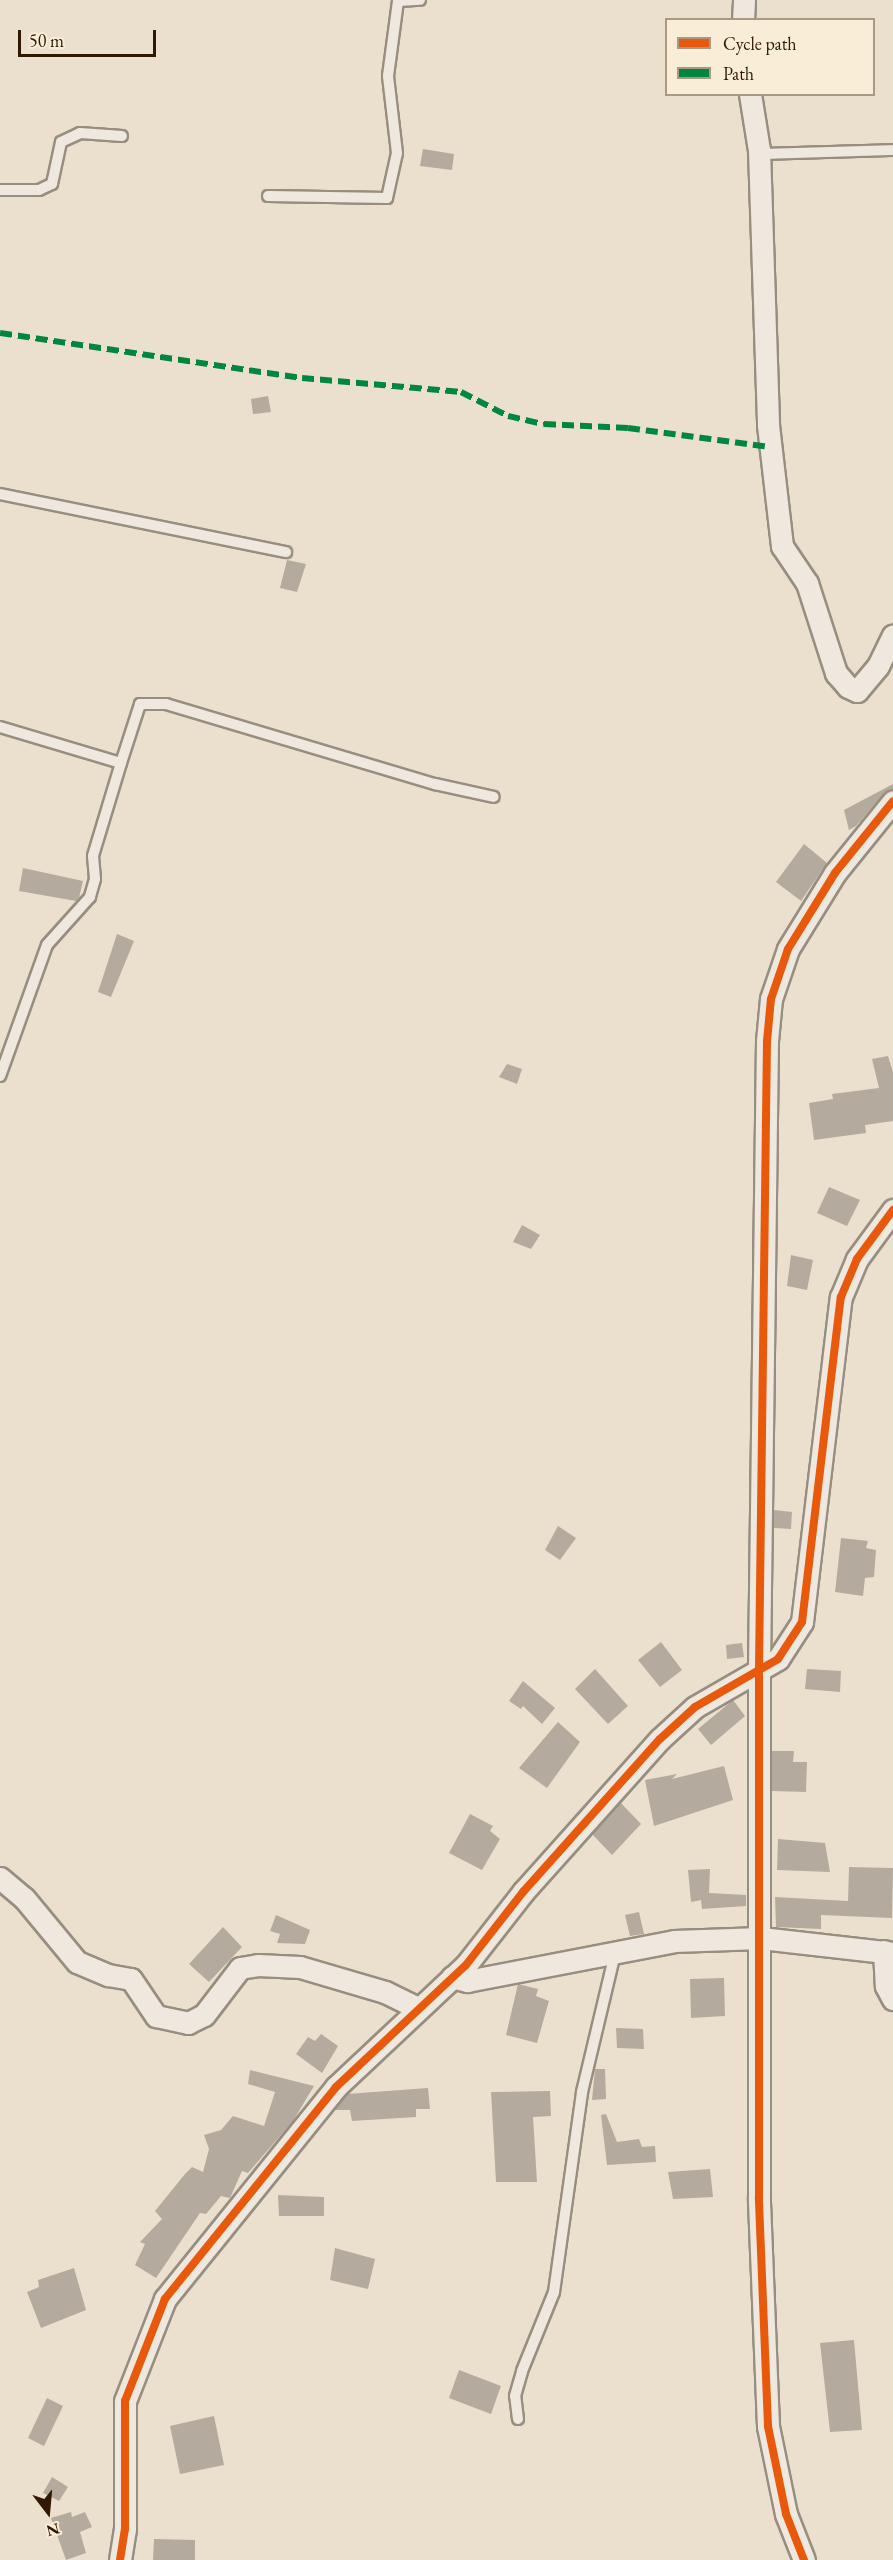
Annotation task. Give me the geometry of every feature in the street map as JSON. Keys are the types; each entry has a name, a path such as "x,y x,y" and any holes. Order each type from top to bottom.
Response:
{"street":[{"path":"743,18 744,0"},
{"path":"750,96 759,154 768,424 782,546 807,583 836,673 848,687 857,691 878,666 893,635"},
{"path":"804,2560 786,2514 768,2426 759,2197 761,1938 759,1668 765,1112 771,999 788,949 810,909 893,801"},
{"path":"120,2560 125,2529 125,2401 165,2299 239,2203 336,2087 452,1977 660,1739 695,1707 778,1659 802,1622 841,1297 856,1259 893,1210"},
{"path":"0,1878 24,1898 77,1962 108,1975 130,1979 156,2016 188,2023 204,2015 240,1968 258,1965 300,1967 385,1992 418,2008"},
{"path":"452,1977 468,1981 674,1941 761,1938 889,1952 886,1986 893,1999"}],"lane":[{"path":"268,196 387,198 397,153 388,76 398,1 420,0"},
{"path":"0,190 39,190 52,184 62,142 80,133 122,136"},
{"path":"759,154 893,150"},
{"path":"0,494 286,552"},
{"path":"0,1076 47,945 90,897 95,879 93,856 140,704 166,704 435,784 494,797"},
{"path":"0,728 121,763"},
{"path":"518,2420 515,2396 522,2371 554,2292 582,2092 615,1953"}],"building":[{"path":"423,149 454,154 452,170 420,166"},
{"path":"268,396 271,412 253,414 251,399"},
{"path":"287,560 306,564 297,592 280,588"},
{"path":"893,784 893,789 884,793 856,826 849,830 844,810"},
{"path":"804,844 827,863 801,901 776,882"},
{"path":"23,868 83,881 79,898 76,901 19,891"},
{"path":"117,934 134,941 111,997 98,992"},
{"path":"888,1056 893,1072 893,1121 865,1125 866,1133 814,1140 809,1103 833,1099 832,1094 879,1088 872,1059"},
{"path":"507,1064 522,1069 517,1084 499,1077"},
{"path":"829,1187 860,1200 847,1226 817,1213"},
{"path":"522,1225 540,1235 531,1249 513,1242"},
{"path":"791,1255 813,1260 807,1290 787,1286"},
{"path":"774,1510 792,1512 791,1529 774,1528"},
{"path":"558,1526 576,1538 560,1560 545,1550"},
{"path":"841,1538 868,1541 866,1548 876,1550 874,1577 865,1578 863,1596 835,1592"},
{"path":"661,1642 682,1670 660,1687 638,1660"},
{"path":"742,1643 744,1657 727,1659 726,1645"},
{"path":"595,1669 628,1706 608,1724 575,1689"},
{"path":"807,1669 841,1671 840,1692 805,1689"},
{"path":"523,1681 555,1708 542,1724 523,1706 521,1709 509,1701"},
{"path":"733,1700 745,1716 711,1745 698,1729"},
{"path":"558,1722 580,1742 547,1788 519,1768"},
{"path":"772,1751 794,1751 793,1762 807,1762 806,1792 772,1791"},
{"path":"724,1766 733,1800 654,1826 645,1780 677,1774 672,1779"},
{"path":"620,1802 641,1824 612,1855 592,1834"},
{"path":"470,1814 493,1826 490,1831 500,1839 482,1870 449,1853"},
{"path":"778,1839 825,1843 830,1872 777,1870"},
{"path":"849,1867 893,1868 892,1918 821,1915 821,1929 776,1927 775,1897 848,1901"},
{"path":"710,1869 709,1893 746,1895 746,1906 702,1909 701,1900 691,1902 688,1870"},
{"path":"639,1912 644,1934 630,1936 625,1915"},
{"path":"276,1915 310,1930 305,1944 277,1943 280,1934 270,1931"},
{"path":"223,1927 242,1947 209,1982 189,1964"},
{"path":"724,1978 725,2016 691,2018 690,1979"},
{"path":"518,1984 538,1989 536,1996 549,2001 537,2043 506,2035"},
{"path":"616,2028 643,2029 644,2049 617,2048"},
{"path":"321,2034 338,2046 322,2073 296,2054 308,2037 315,2041"},
{"path":"595,2069 605,2069 606,2099 592,2100"},
{"path":"250,2070 314,2086 293,2121 248,2173 242,2171 230,2198 221,2196 206,2214 200,2213 156,2278 135,2265 145,2244 140,2242 162,2219 155,2211 185,2174 192,2167 203,2172 209,2149 204,2135 221,2130 233,2116 264,2126 275,2092 248,2084"},
{"path":"428,2088 430,2109 416,2109 416,2117 352,2121 350,2110 334,2110 347,2094"},
{"path":"550,2091 551,2116 533,2117 537,2182 496,2182 491,2092"},
{"path":"606,2114 617,2142 639,2139 642,2147 655,2146 656,2162 607,2165 601,2115"},
{"path":"710,2169 713,2197 673,2199 668,2172"},
{"path":"278,2195 324,2197 324,2216 279,2216"},
{"path":"335,2248 375,2259 368,2289 330,2280"},
{"path":"74,2268 86,2310 41,2328 27,2292 39,2287 38,2280"},
{"path":"854,2340 862,2430 830,2432 820,2343"},
{"path":"459,2370 501,2386 491,2414 449,2398"},
{"path":"47,2398 63,2406 44,2446 28,2438"},
{"path":"214,2416 224,2465 180,2474 170,2426"},
{"path":"52,2477 68,2487 59,2501 43,2493"},
{"path":"71,2512 72,2517 85,2512 92,2527 80,2532 86,2553 66,2560 51,2518"},
{"path":"154,2539 195,2540 195,2560 153,2560"}],"marked path":[{"path":"0,333 302,378 461,392 508,416 544,424 628,428 770,447"}],"cycle path":[{"path":"804,2560 786,2514 768,2426 759,2197 759,1668 767,1041 771,999 788,949 835,873 893,801"},
{"path":"120,2560 125,2529 125,2401 165,2299 336,2087 466,1965 523,1892 660,1739 695,1707 778,1659 802,1622 841,1297 857,1259 893,1210"}]}
